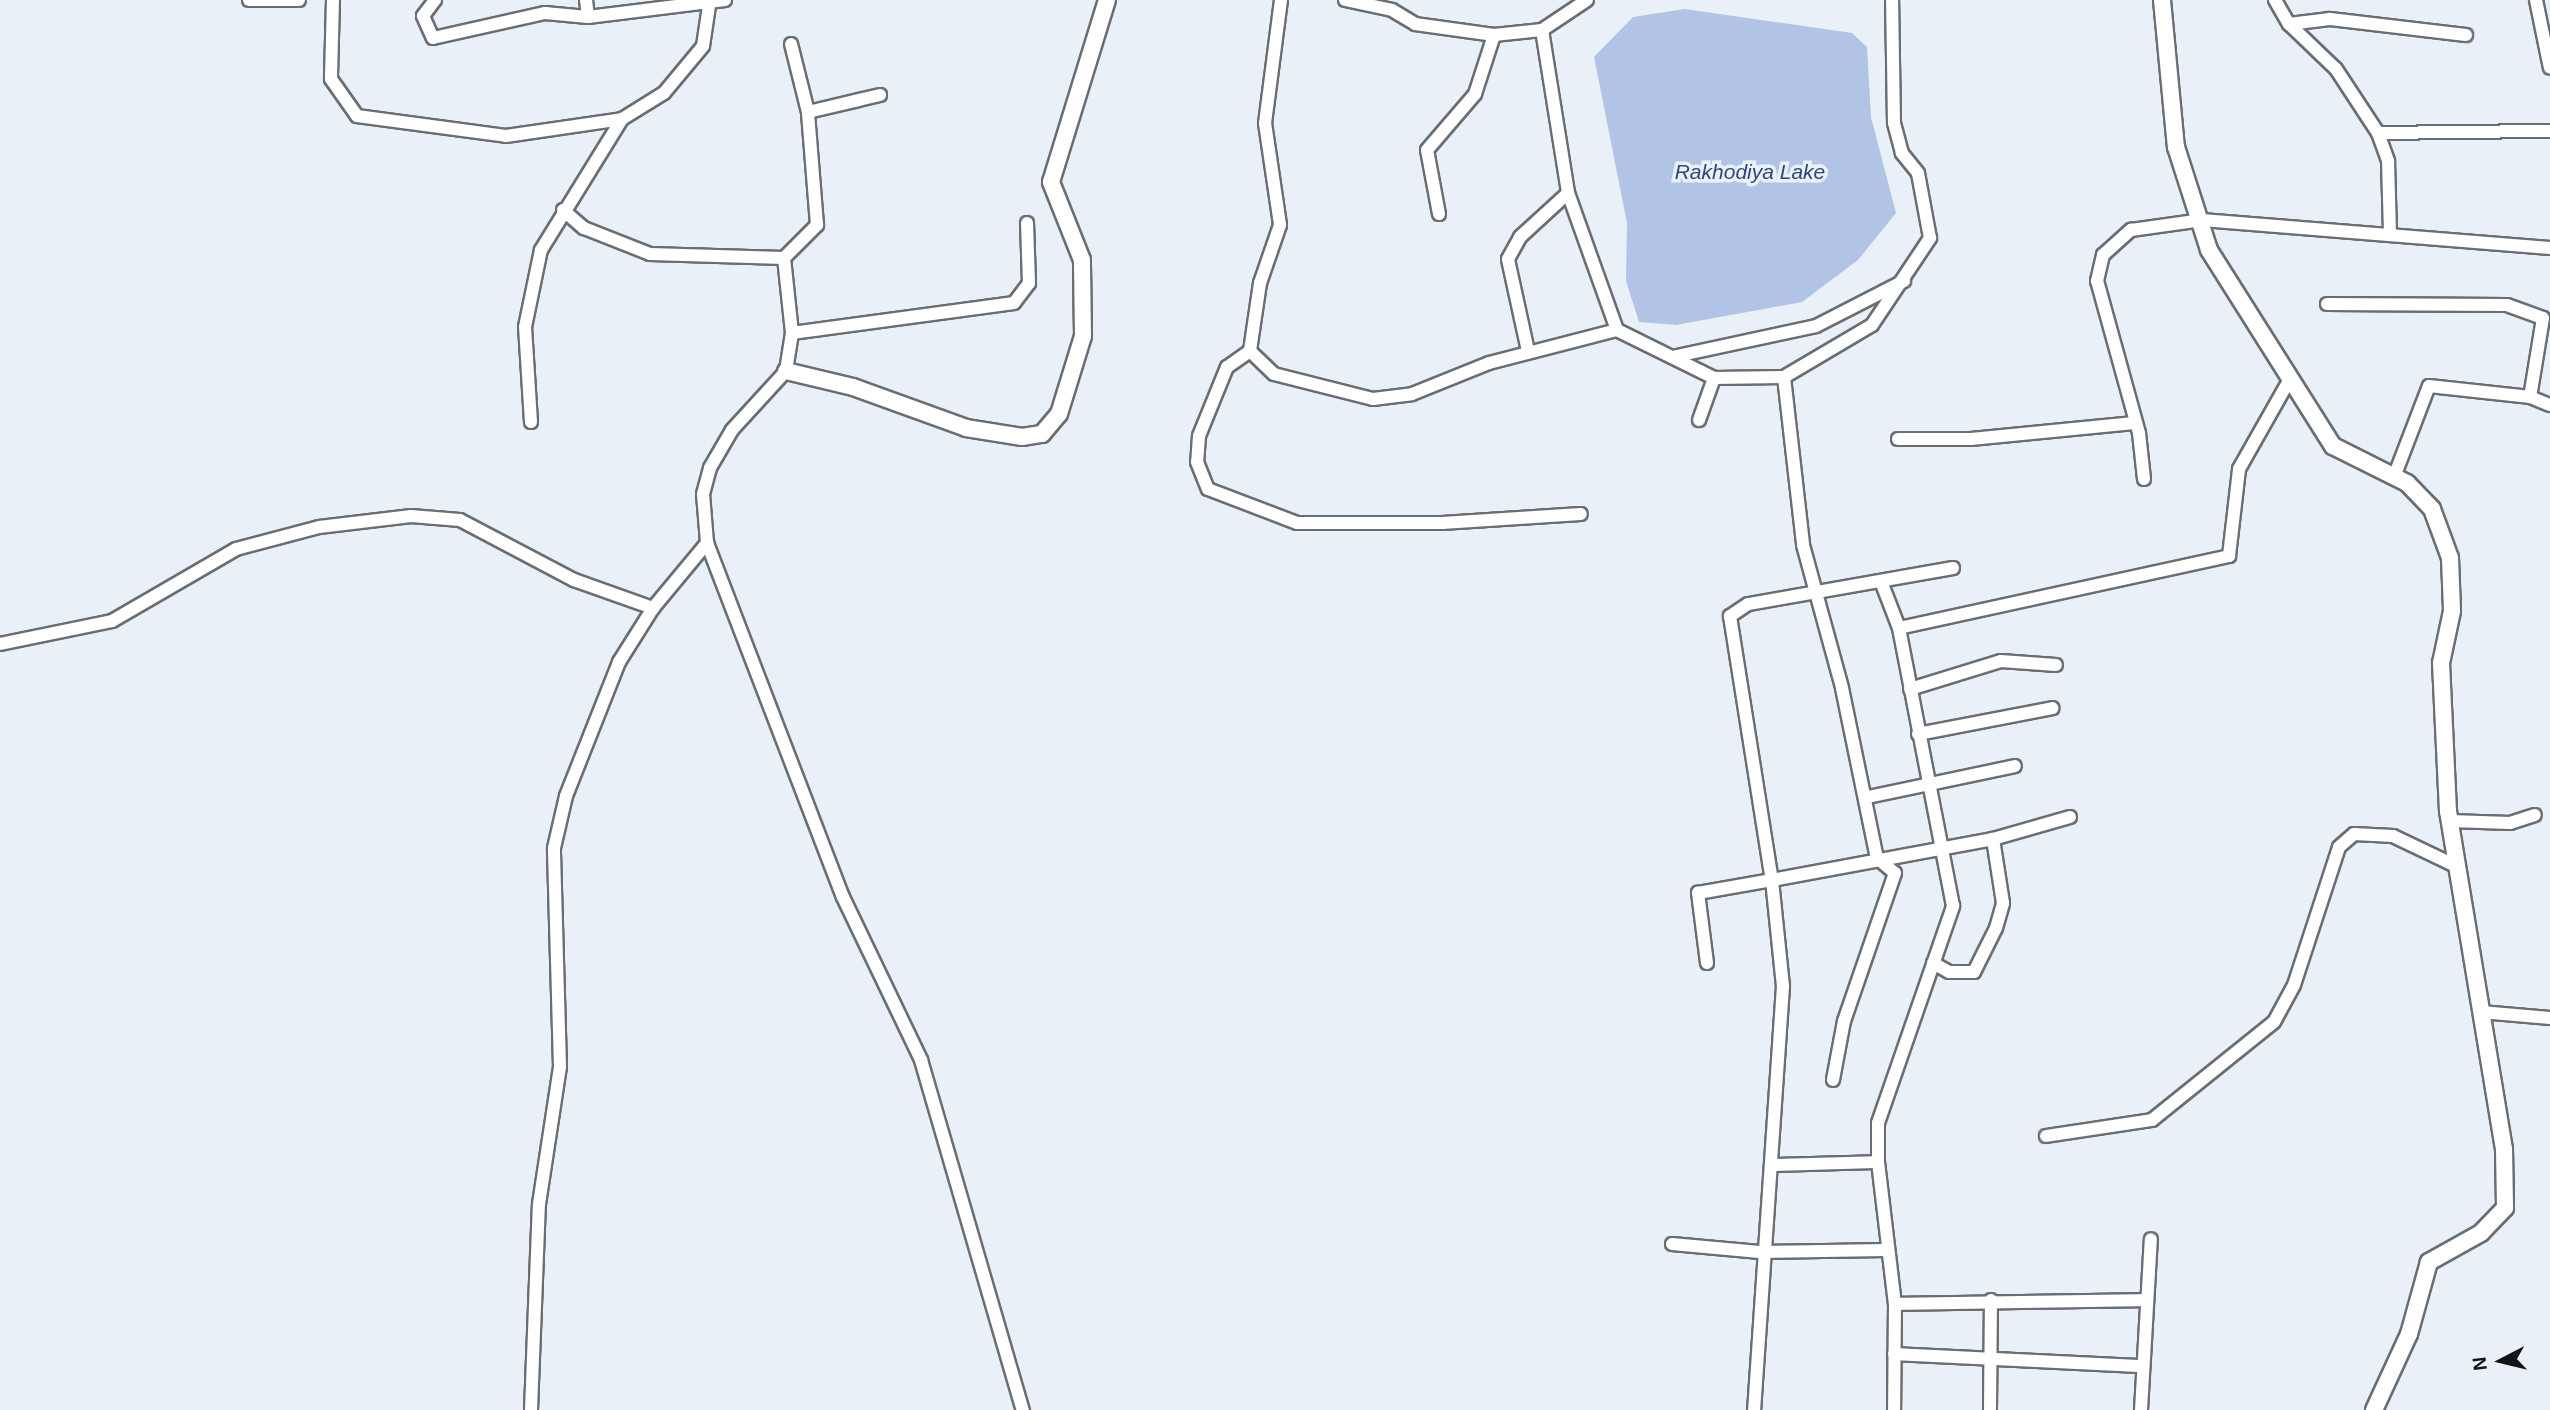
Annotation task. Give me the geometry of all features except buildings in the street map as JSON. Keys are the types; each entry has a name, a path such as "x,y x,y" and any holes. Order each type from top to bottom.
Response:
{"street":[{"path":"249,0 299,0"},
{"path":"333,0 331,79 357,116 506,136 622,119 664,93 703,46 709,6"},
{"path":"435,0 423,16 433,38 545,13 588,17 709,6 725,0"},
{"path":"586,0 588,17"},
{"path":"786,371 853,387 966,428 1021,437 1042,434 1059,414 1083,336 1082,260 1051,182 1107,0"},
{"path":"1282,0 1265,123 1280,225 1260,283 1250,351 1227,367 1212,399 1197,461 1209,489 1248,508 1297,523 1442,523 1581,513"},
{"path":"1345,0 1392,10 1415,24 1493,35 1542,30 1587,0"},
{"path":"1250,351 1274,374 1373,399 1412,394 1528,351 1617,330 1714,378 1784,377 1872,325 1904,281 1930,229 1918,173 1902,153 1894,123 1892,0"},
{"path":"2162,0 2176,147 2230,290 2333,446 2394,477 2432,509 2450,558 2452,611 2441,663 2450,821 2504,1149 2505,1208 2481,1233 2429,1262 2409,1334 2374,1410"},
{"path":"2275,0 2289,24 2336,69 2378,132 2388,161 2389,233"},
{"path":"2536,0 2550,68"},
{"path":"2289,24 2330,19 2466,35"},
{"path":"1542,30 1568,193 1617,330"},
{"path":"1439,214 1427,150 1475,94 1493,35"},
{"path":"563,210 584,228 661,257 784,258 817,225 808,112 791,44"},
{"path":"808,112 880,94"},
{"path":"531,422 525,327 541,250 563,210 622,119"},
{"path":"2378,132 2550,131"},
{"path":"1528,351 1508,259 1520,237 1568,193"},
{"path":"2144,479 2134,423 2097,281 2103,255 2131,230 2202,220 2550,248"},
{"path":"792,333 1014,303 1029,283 1027,223"},
{"path":"784,258 792,333 786,371 732,430 710,468 703,494 707,543 843,897 921,1060 1023,1410"},
{"path":"1672,357 1804,330 1904,281"},
{"path":"2326,304 2507,305 2543,318 2530,397"},
{"path":"1784,377 1814,593 1868,797 1877,858 1895,873 1844,1021 1833,1080"},
{"path":"1699,420 1714,378"},
{"path":"1899,628 2229,556 2239,469 2290,379"},
{"path":"2394,477 2429,386 2530,397 2550,405"},
{"path":"1898,439 1971,439 2134,423"},
{"path":"0,643 112,621 236,549 319,527 411,516 460,520 575,580 653,608"},
{"path":"531,1410 539,1205 560,1067 554,848 566,796 619,662 653,608 707,543"},
{"path":"1754,1410 1760,1252 1772,1165 1783,986 1772,880 1730,615 1748,604 1882,583 1954,568"},
{"path":"1882,583 1899,628 1918,734 1946,848 1953,906 1878,1123 1878,1162 1886,1250 1895,1304 1894,1410"},
{"path":"1910,689 2001,661 2056,665"},
{"path":"1918,734 2053,708"},
{"path":"1868,797 2015,766"},
{"path":"2450,821 2510,823 2535,815"},
{"path":"1707,963 1698,893 1877,858 1993,839 2070,817"},
{"path":"2046,1136 2152,1120 2274,1022 2294,985 2339,847 2354,834 2393,836 2458,867"},
{"path":"1933,963 1949,972 1974,972 1996,928 2003,902 1993,839"},
{"path":"2481,1012 2550,1018"},
{"path":"1772,1165 1878,1162"},
{"path":"2141,1410 2151,1239"},
{"path":"1672,1244 1760,1252 1886,1250"},
{"path":"1895,1304 1992,1300 2147,1300"},
{"path":"1990,1410 1992,1300"},
{"path":"1894,1353 2143,1366"}],"water":[{"name":"Rakhodiya Lake","path":"1685,9 1852,33 1867,47 1871,117 1896,213 1858,260 1802,302 1676,325 1639,322 1626,281 1627,223 1594,57 1633,17"}]}
